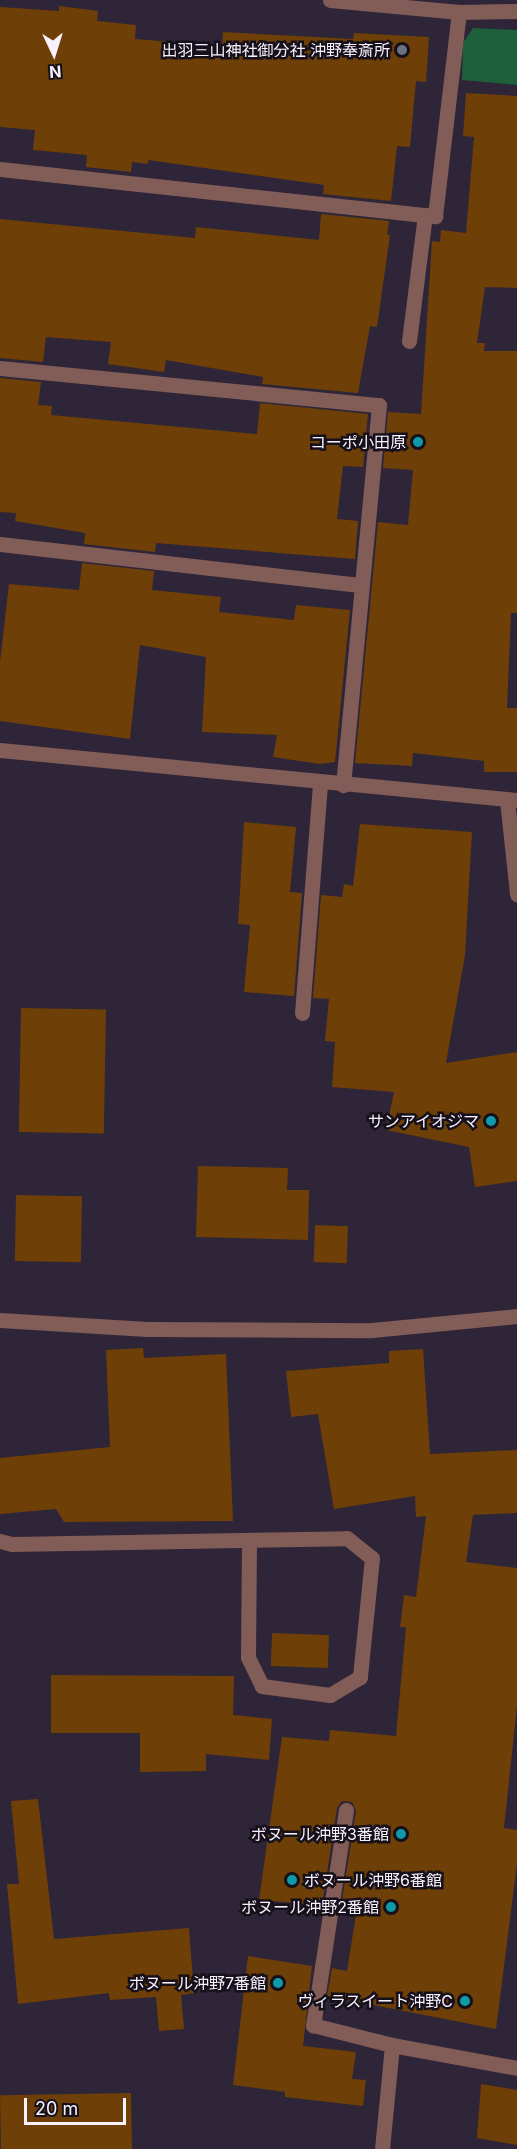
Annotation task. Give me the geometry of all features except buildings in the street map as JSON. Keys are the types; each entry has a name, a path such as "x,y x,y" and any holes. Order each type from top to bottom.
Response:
{"street":[{"path":"330,0 459,12 517,11"},
{"path":"0,169 435,216 459,12"},
{"path":"409,341 425,215"},
{"path":"0,369 379,405 343,785"},
{"path":"0,544 362,585"},
{"path":"0,750 512,800 517,894"},
{"path":"302,1013 320,782"},
{"path":"0,1320 147,1329 372,1330 517,1316"},
{"path":"0,1541 12,1544 347,1538 372,1558 360,1677 330,1695 262,1686 248,1657 249,1540"},
{"path":"346,1810 313,2025 392,2045 517,2068"},
{"path":"382,2149 392,2045"}],"green space":[{"path":"473,28 517,30 517,85 462,80 463,43"}],"place":[{"name":"出羽三山神社御分社 沖野奉斎所","path":"402,50"},
{"name":"コーポ小田原","path":"418,442"},
{"name":"サンアイオジマ","path":"491,1121"},
{"name":"ボヌール沖野3番館","path":"401,1834"},
{"name":"ボヌール沖野6番館","path":"292,1880"},
{"name":"ボヌール沖野2番館","path":"391,1907"},
{"name":"ボヌール沖野7番館","path":"278,1983"},
{"name":"ヴィラスイート沖野C","path":"465,2001"}]}
